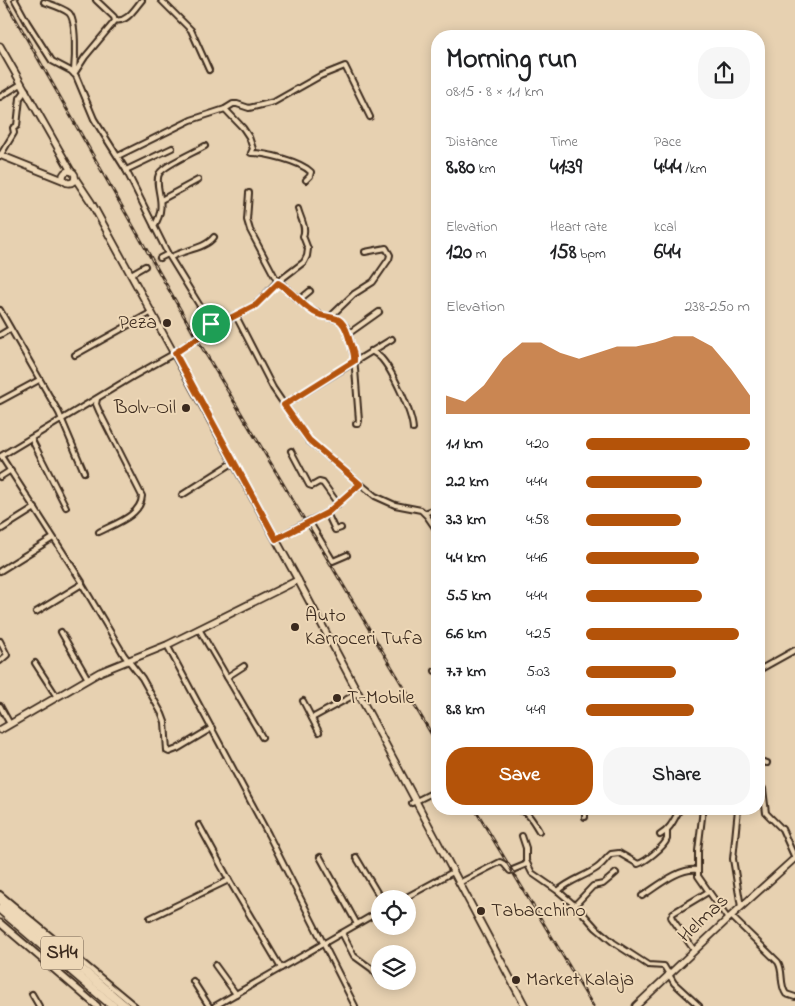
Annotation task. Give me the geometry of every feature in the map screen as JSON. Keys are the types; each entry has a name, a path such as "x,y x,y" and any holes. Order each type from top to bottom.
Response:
{"highway":[{"name":"SH4","path":"0,900 125,1006"},
{"name":"SH4","path":"0,909 113,1006"}],"main road":[{"path":"0,46 65,161 67,177 85,194"},
{"path":"0,155 50,175 67,177 75,174 75,178 175,353 276,539 414,802 526,1006"},
{"path":"0,730 88,679 168,645 298,580"},
{"name":"Helmas","path":"636,1006 729,917 795,858"},
{"path":"0,923 97,1006"}],"street":[{"path":"15,0 52,61 74,74"},
{"path":"96,0 115,20 122,21 142,0"},
{"path":"160,0 190,30 209,70"},
{"path":"44,2 68,12 72,18 75,58 74,74 94,119 126,170 170,256 212,327"},
{"path":"74,74 85,57 115,20"},
{"path":"118,156 191,120 236,103 249,108 274,102 320,76 345,66 370,117"},
{"path":"0,97 22,84"},
{"path":"0,155 14,133 13,128 17,126 20,98 26,90"},
{"path":"224,108 247,133 253,149 251,153 275,156 307,168 311,172 306,180"},
{"path":"154,226 160,216 161,200 158,180 160,173 168,166 205,146"},
{"path":"126,170 172,148"},
{"path":"161,200 198,180"},
{"path":"249,193 248,220 250,230 278,283 315,313 342,322 348,334 354,356 359,421 356,424"},
{"path":"212,728 177,749 167,751 166,722 142,678 124,655 79,576 0,455 62,420 132,376 175,353 212,327 256,305 278,283 302,265 307,256 308,249 303,236 305,232 304,225 298,209"},
{"path":"160,258 209,242 214,238"},
{"path":"330,317 354,294 373,282 390,255 386,248 365,252"},
{"path":"131,274 144,266"},
{"path":"299,300 310,291"},
{"path":"0,310 62,420 84,472"},
{"path":"75,356 152,312"},
{"path":"348,334 379,312"},
{"path":"236,316 273,388 309,440 380,499 425,513 431,522"},
{"path":"0,335 10,329"},
{"path":"284,405 392,339"},
{"path":"371,351 382,359 396,384 412,418 413,429"},
{"path":"0,401 39,380"},
{"path":"96,399 99,411 142,496 140,505 132,514 99,532"},
{"path":"31,438 66,507"},
{"path":"291,451 309,485 323,483 338,504"},
{"path":"182,495 231,464"},
{"path":"0,477 11,470"},
{"path":"276,539 327,513 360,484"},
{"path":"0,530 35,508"},
{"path":"425,513 431,511"},
{"path":"327,513 335,530 341,528"},
{"path":"309,521 333,561 347,555"},
{"path":"0,571 53,538"},
{"path":"36,612 82,584"},
{"path":"199,629 262,737"},
{"path":"62,632 88,679"},
{"path":"0,641 7,655 0,661"},
{"path":"168,645 324,944 354,1006"},
{"path":"765,667 795,650"},
{"path":"35,663 57,697"},
{"path":"227,677 244,666"},
{"path":"312,718 358,693"},
{"path":"303,701 318,732"},
{"path":"0,706 10,724"},
{"path":"414,802 431,794"},
{"path":"765,806 766,814 782,829 795,858"},
{"path":"529,815 539,831"},
{"path":"660,835 667,831 676,815"},
{"path":"702,815 697,870 700,880 729,917 778,962 781,970 780,979 783,990 786,994 795,997"},
{"path":"737,815 733,859 741,906"},
{"path":"199,825 281,968"},
{"path":"558,891 573,879 597,868 611,854 619,853 638,864 643,862 664,845 667,839 667,831"},
{"path":"522,836 526,848 527,864 536,877 575,905 596,928 614,943 652,967 664,966 674,982 698,1006"},
{"path":"320,857 357,924"},
{"path":"356,857 376,890"},
{"path":"459,883 500,862 510,871 527,864"},
{"path":"642,896 679,873 687,870 697,870"},
{"path":"416,892 453,872"},
{"path":"575,905 593,886 603,884 616,873"},
{"path":"150,918 229,880"},
{"path":"694,950 671,916 708,892"},
{"path":"0,894 135,1006"},
{"path":"215,1006 371,916"},
{"path":"342,933 354,956 371,968"},
{"path":"215,965 236,994"},
{"path":"193,981 209,1006"},
{"path":"32,994 39,1006"}],"tunnel":[{"path":"145,266 160,258"}],"railway":[{"path":"5,0 197,339 431,733"},
{"path":"479,815 593,1006"}],"place":[{"name":"Peza","path":"167,323"},
{"name":"Bolv-Oil","path":"186,408"},
{"name":"Auto Karroceri Tufa","path":"295,627"},
{"name":"T-Mobile","path":"337,698"},
{"name":"Tabacchino","path":"481,911"},
{"name":"Market Kalaja","path":"516,980"}],"route":[{"path":"278,283 315,313 335,318 342,322 348,334 354,361 284,405 309,440 360,484 327,513 276,539 175,353 211,329 211,324 215,326 256,305 278,283"}]}
